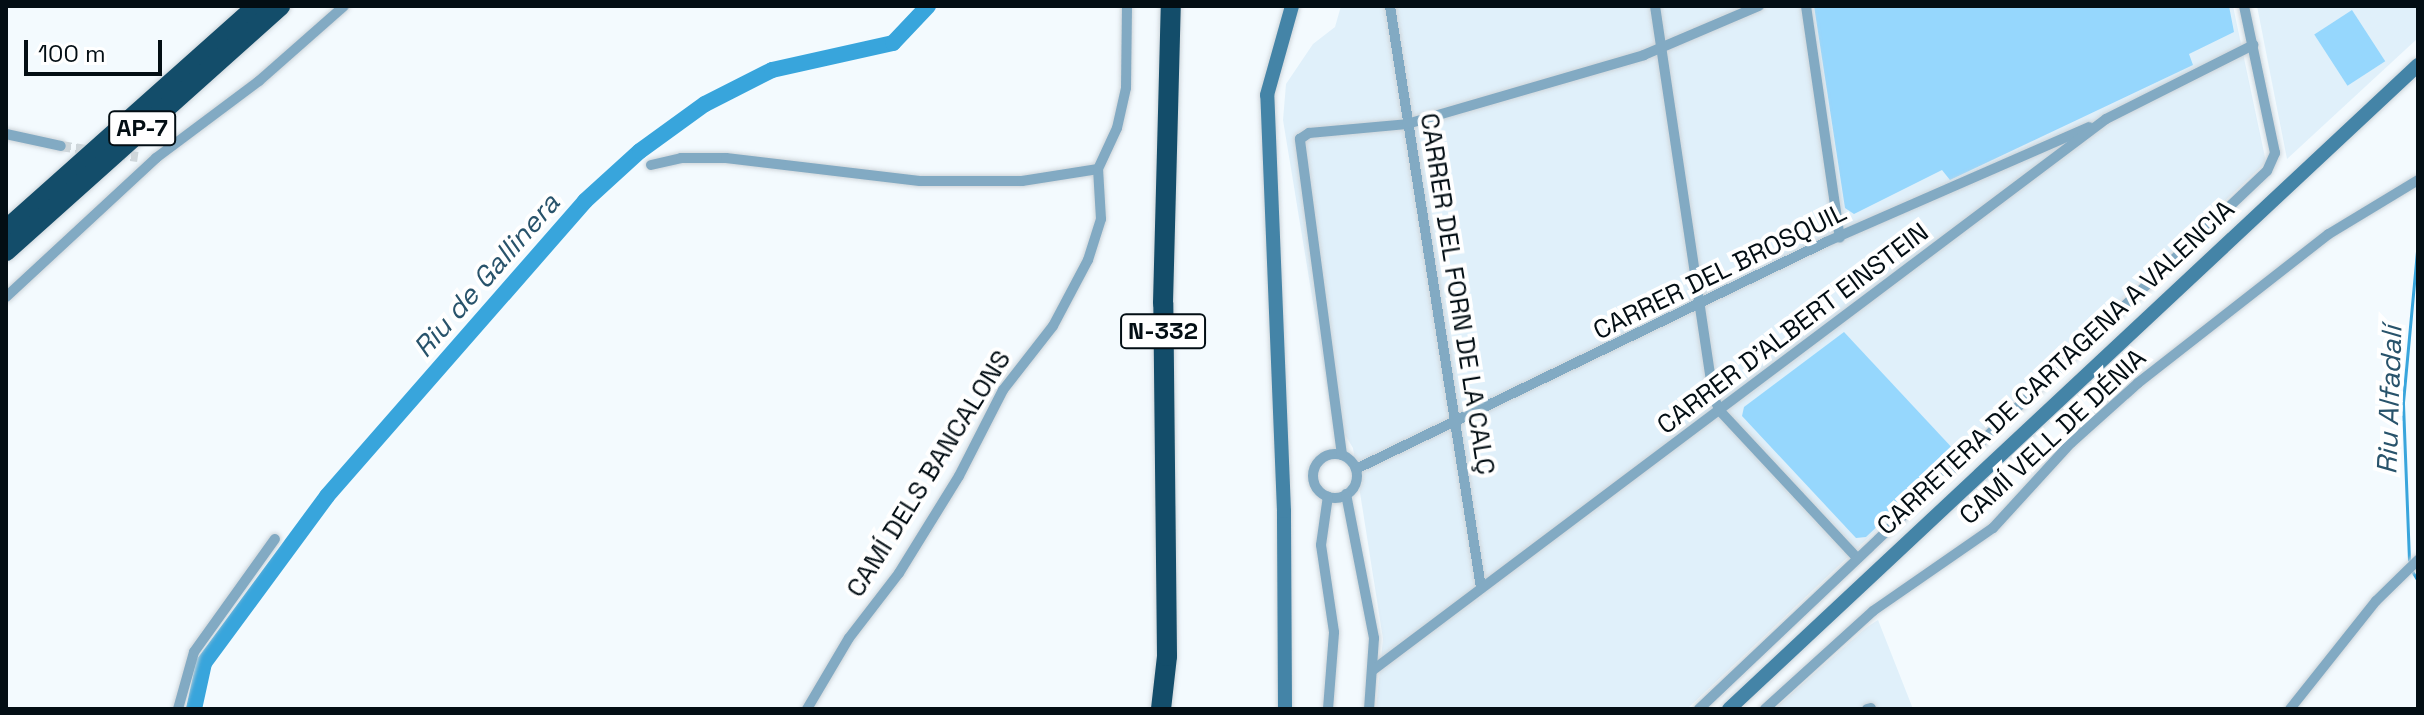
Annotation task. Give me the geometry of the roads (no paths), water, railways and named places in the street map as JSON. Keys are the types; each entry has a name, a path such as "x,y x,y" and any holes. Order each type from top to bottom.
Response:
{"highway":[{"name":"AP-7","path":"6,230 257,6"},
{"name":"AP-7","path":"6,251 280,6"},
{"name":"N-332","path":"1161,709 1167,656 1163,288 1171,6"},
{"path":"1167,656 1175,709"}],"main road":[{"path":"1285,709 1284,511 1267,95 1292,6"},
{"name":"CARRETERA DE CARTAGENA A VALENCIA","path":"1729,709 2418,65"}],"street":[{"path":"6,297 156,158 259,81 344,6"},
{"path":"651,165 681,158 726,158 920,181 1022,181 1098,169 1117,128 1126,88 1127,6"},
{"name":"CARRER DEL FORN DE LA CALÇ","path":"1390,6 1481,588"},
{"path":"1655,6 1713,396 1720,411 1856,557"},
{"path":"1342,455 1326,456 1315,467 1316,487 1328,496 1346,494 1355,485 1356,469 1342,455 1300,139 1309,133 1407,124 1661,46 1759,6"},
{"path":"1806,6 1840,238"},
{"path":"1699,709 1856,557 2058,374 2267,171 2275,153 2244,6"},
{"name":"CARRER D'ALBERT EINSTEIN","path":"1373,670 2106,119 2253,45"},
{"name":"CARRER DEL BROSQUIL","path":"1356,469 1455,425 1840,238 2106,119"},
{"path":"6,134 61,146"},
{"name":"CAMÍ DELS BANCALONS","path":"807,709 959,476 1009,380 1053,326 1099,230 1098,169"},
{"name":"CAMÍ VELL DE DÉNIA","path":"1765,709 1873,611 1993,528 2071,443 2138,383 2329,234 2418,180"},
{"path":"1346,494 1374,638 1369,709"},
{"path":"1328,496 1321,545 1334,632 1328,709"},
{"path":"178,709 194,652 275,539"},
{"path":"2290,709 2376,601 2418,560"}],"waterway":[{"name":"Riu de Gallinera","path":"194,709 204,663 327,496 585,201 640,151 705,104 772,70 893,43 928,6"},
{"name":"Riu Alfadalí","path":"2409,560 2403,402 2418,241"},
{"name":"Riu Alfadalí","path":"2412,571 2418,581"}],"tunnel":[{"path":"61,146 92,151"},
{"path":"116,154 138,157"}]}
